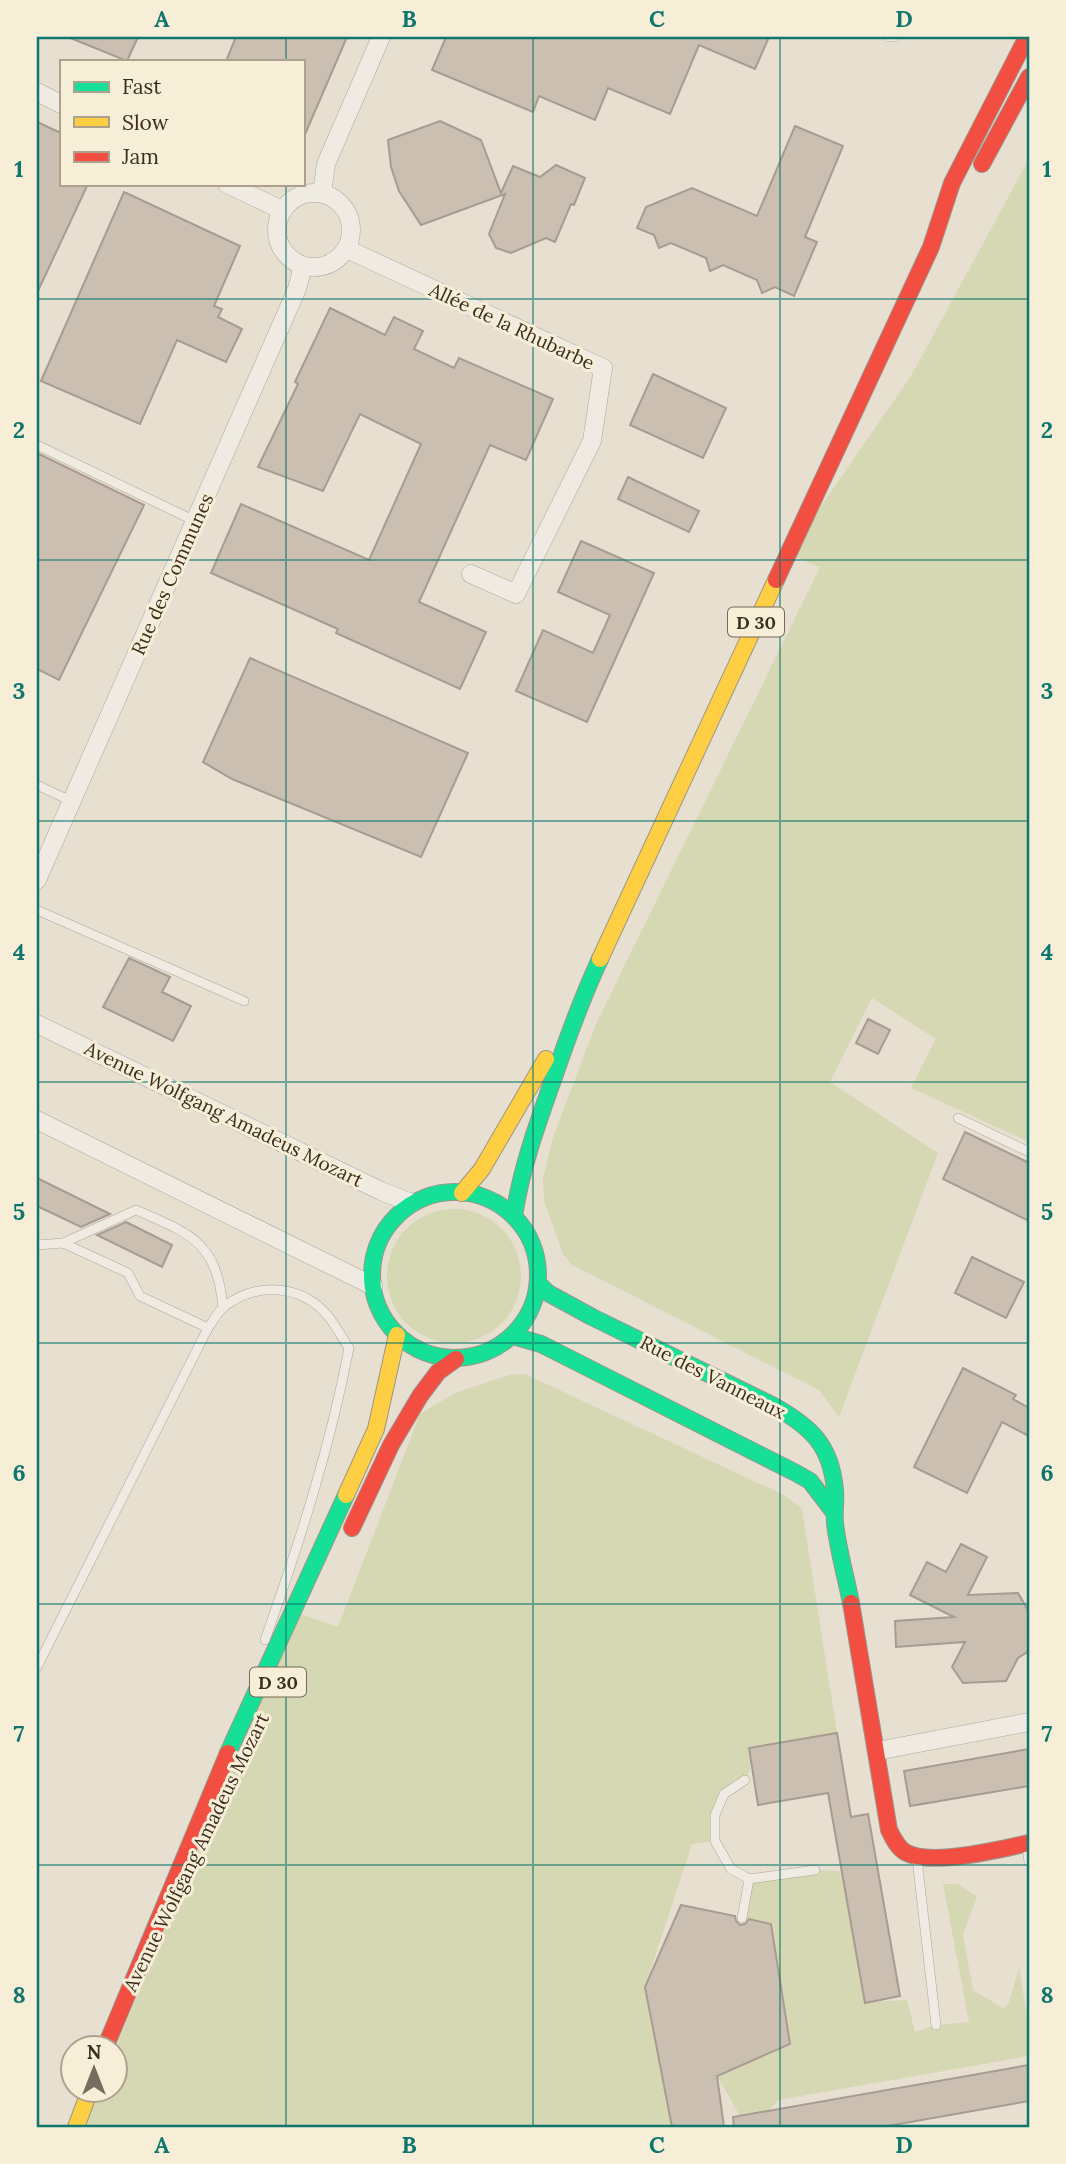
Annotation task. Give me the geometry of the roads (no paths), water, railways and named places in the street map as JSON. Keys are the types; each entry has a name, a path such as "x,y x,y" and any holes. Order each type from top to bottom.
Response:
{"main road":[{"name":"D 30","path":"514,1216 518,1187 533,1135 583,996 931,247 952,183 1027,37"},
{"name":"D 30","path":"931,247 970,186 1029,77"},
{"name":"D 30","path":"462,1193 482,1169 583,996"},
{"path":"462,1193 490,1200 514,1216 532,1243 539,1284 531,1312 513,1336 490,1352 456,1359 427,1354 397,1335 382,1314 373,1286 375,1254 393,1219 412,1203 426,1196 462,1193"},
{"name":"Rue des Vanneaux","path":"539,1284 548,1293 592,1317 774,1406 809,1429 820,1440 829,1462 835,1489 833,1511 889,1830 894,1841 905,1852 917,1857"},
{"name":"Avenue Wolfgang Amadeus Mozart","path":"110,2035 219,1772 376,1429 397,1335"},
{"name":"Rue des Vanneaux","path":"513,1336 541,1344 796,1473 810,1481 833,1511"},
{"path":"344,1545 391,1446 420,1396 438,1373 456,1359"},
{"name":"Avenue Wolfgang Amadeus Mozart","path":"117,2017 284,1669"},
{"path":"917,1857 936,1859 1028,1844"},
{"path":"76,2127 85,2104"}],"street":[{"path":"322,193 326,164 381,37"},
{"path":"37,92 60,104"},
{"path":"231,186 282,210"},
{"path":"322,193 340,202 346,210 352,229 346,249 338,259 328,265 303,266 285,253 279,243 277,232 282,210 299,195 322,193"},
{"name":"Allée de la Rhubarbe","path":"346,249 603,368 592,441 516,594 471,574"},
{"name":"Rue des Communes","path":"37,880 297,289 303,266"},
{"name":"Avenue Wolfgang Amadeus Mozart","path":"37,1024 381,1191 412,1203"},
{"path":"37,1120 373,1286"},
{"path":"877,1751 1029,1722"}],"lane":[{"path":"888,37 895,37"},
{"path":"37,445 195,521"},
{"path":"37,785 71,801"},
{"path":"37,910 244,1000"},
{"path":"958,1118 1029,1152"},
{"path":"37,1245 63,1243 136,1210 185,1231 206,1251 220,1283 223,1308"},
{"path":"63,1243 128,1273 140,1296 208,1328"},
{"path":"37,1667 208,1328 223,1308 244,1295 263,1289 292,1292 311,1301 327,1315 349,1348 338,1406 307,1520 264,1645"},
{"path":"219,1772 255,1670"},
{"path":"745,1780 723,1794 715,1815 715,1841 731,1869 749,1879 815,1870"},
{"path":"1028,1844 1029,1862"},
{"path":"917,1857 936,2025"},
{"path":"742,1918 749,1879"}]}
